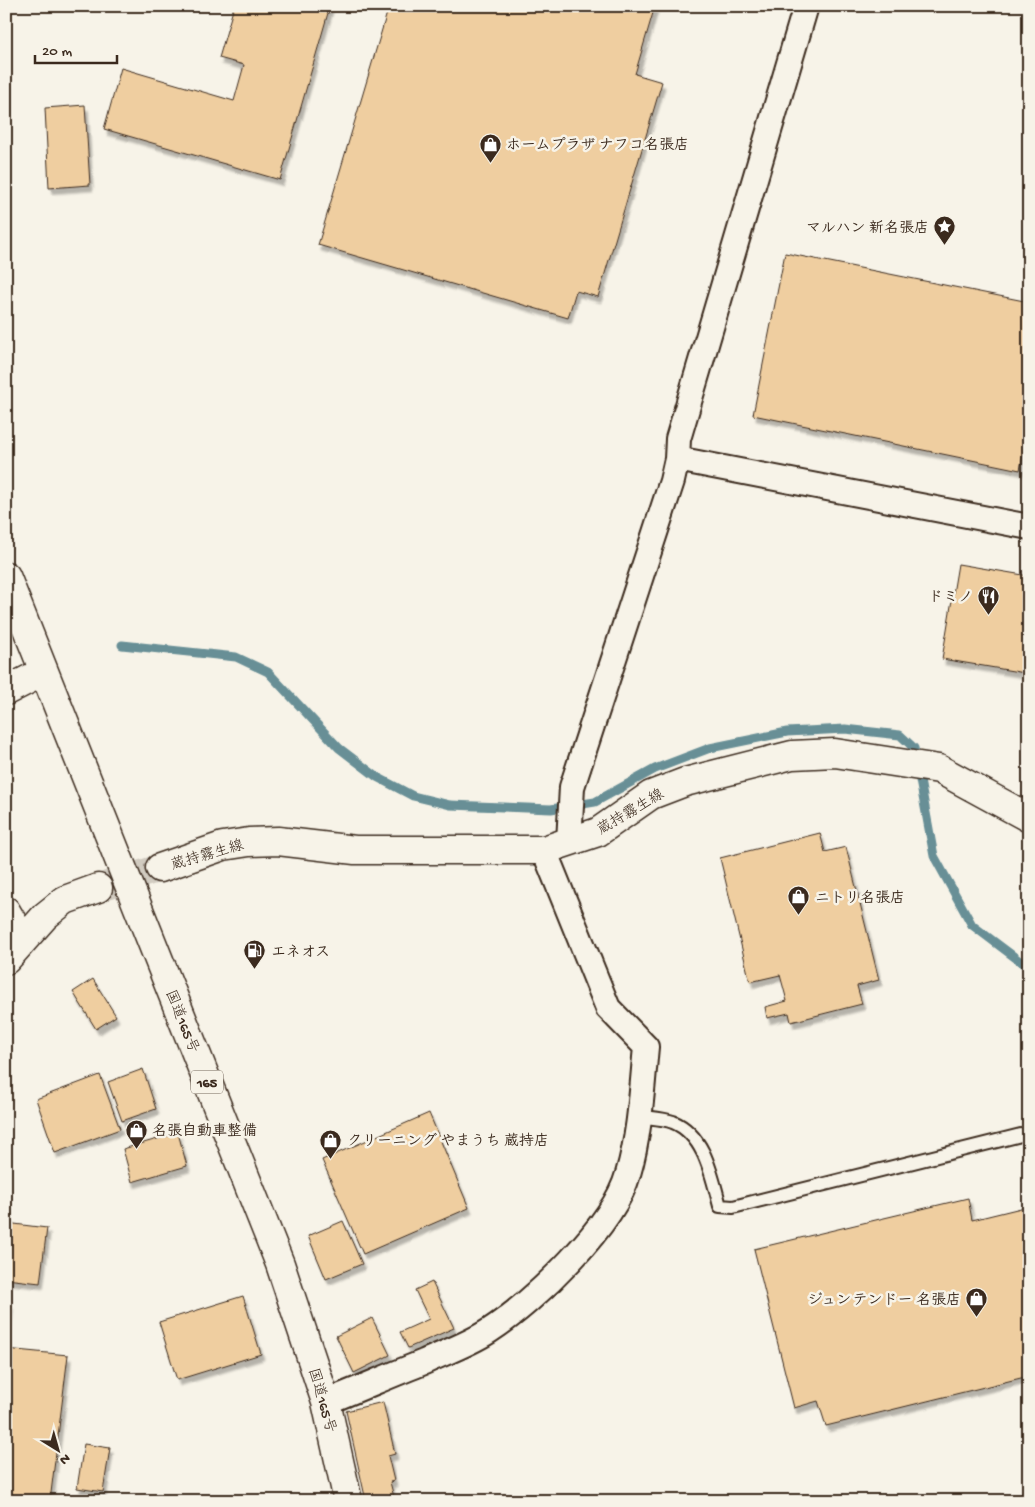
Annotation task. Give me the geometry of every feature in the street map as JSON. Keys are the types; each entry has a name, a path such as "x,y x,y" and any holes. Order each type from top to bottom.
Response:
{"main road":[{"name":"国道165号","path":"6,576 280,1264 326,1402 348,1501"},
{"path":"6,691 43,672"},
{"name":"蔵持霧生線","path":"160,868 224,846 249,842 278,841 355,850 556,846 598,832 651,796 685,782 792,755 835,753 888,759 940,769 1029,818"},
{"path":"14,950 45,916 65,900 98,888"},
{"path":"6,911 14,950"}],"street":[{"path":"326,1402 466,1344 489,1331 530,1298 582,1248 606,1220 619,1198 628,1174 638,1116 646,1047 608,1008 556,846 572,787 620,646 677,459 678,439 806,6"},
{"path":"677,459 1029,527"}],"lane":[{"path":"638,1116 673,1122 690,1134 701,1148 720,1206 733,1206 1029,1133"}],"building":[{"path":"234,6 330,6 280,180 104,129 121,68 234,101 244,65 219,58"},
{"name":"ホームプラザ ナフコ名張店","path":"389,6 655,6 635,74 662,82 598,297 576,291 568,318 318,245"},
{"path":"85,105 90,185 49,188 45,108"},
{"path":"785,253 1029,302 1029,424 1020,470 753,415"},
{"name":"ドミノ","path":"958,564 1029,576 1029,654 1025,673 942,659"},
{"name":"ニトリ名張店","path":"820,833 825,852 846,847 879,980 857,986 862,1004 791,1022 789,1013 767,1018 765,1007 787,1001 780,975 750,982 720,858"},
{"path":"93,979 116,1016 96,1029 73,992"},
{"path":"143,1069 156,1109 122,1121 108,1082"},
{"path":"100,1075 120,1129 55,1153 36,1099"},
{"path":"429,1113 469,1208 363,1254 322,1160"},
{"path":"178,1133 187,1166 132,1182 123,1149"},
{"path":"968,1198 972,1220 1029,1206 1029,1376 826,1426 818,1401 794,1408 754,1249"},
{"path":"343,1221 362,1264 326,1279 308,1236"},
{"path":"6,1223 47,1228 40,1283 6,1279"},
{"path":"432,1282 454,1328 408,1348 400,1332 429,1319 415,1290"},
{"path":"243,1296 261,1354 177,1380 159,1322"},
{"path":"6,1304 10,1304 6,1338"},
{"path":"372,1318 390,1355 354,1373 336,1336"},
{"path":"6,1349 68,1355 50,1501 6,1501"},
{"path":"383,1402 395,1454 388,1456 394,1481 390,1482 395,1501 366,1501 346,1411"},
{"path":"84,1444 110,1448 103,1492 77,1488"}],"waterway":[{"path":"122,645 236,657 268,672 339,748 377,777 413,796 450,805 551,809 595,802 655,769 710,748 787,732 845,729 900,735 914,748 934,856 972,925 1029,968"}],"tunnel":[{"path":"98,888 160,868"}],"place":[{"name":"ホームプラザ ナフコ名張店","path":"490,163"},
{"name":"マルハン 新名張店","path":"945,246"},
{"name":"ドミノ","path":"989,615"},
{"name":"ニトリ名張店","path":"799,916"},
{"name":"エネオス","path":"255,970"},
{"name":"名張自動車整備","path":"136,1149"},
{"name":"クリーニング やまうち 蔵持店","path":"331,1159"},
{"name":"ジュンテンドー 名張店","path":"977,1318"}]}
